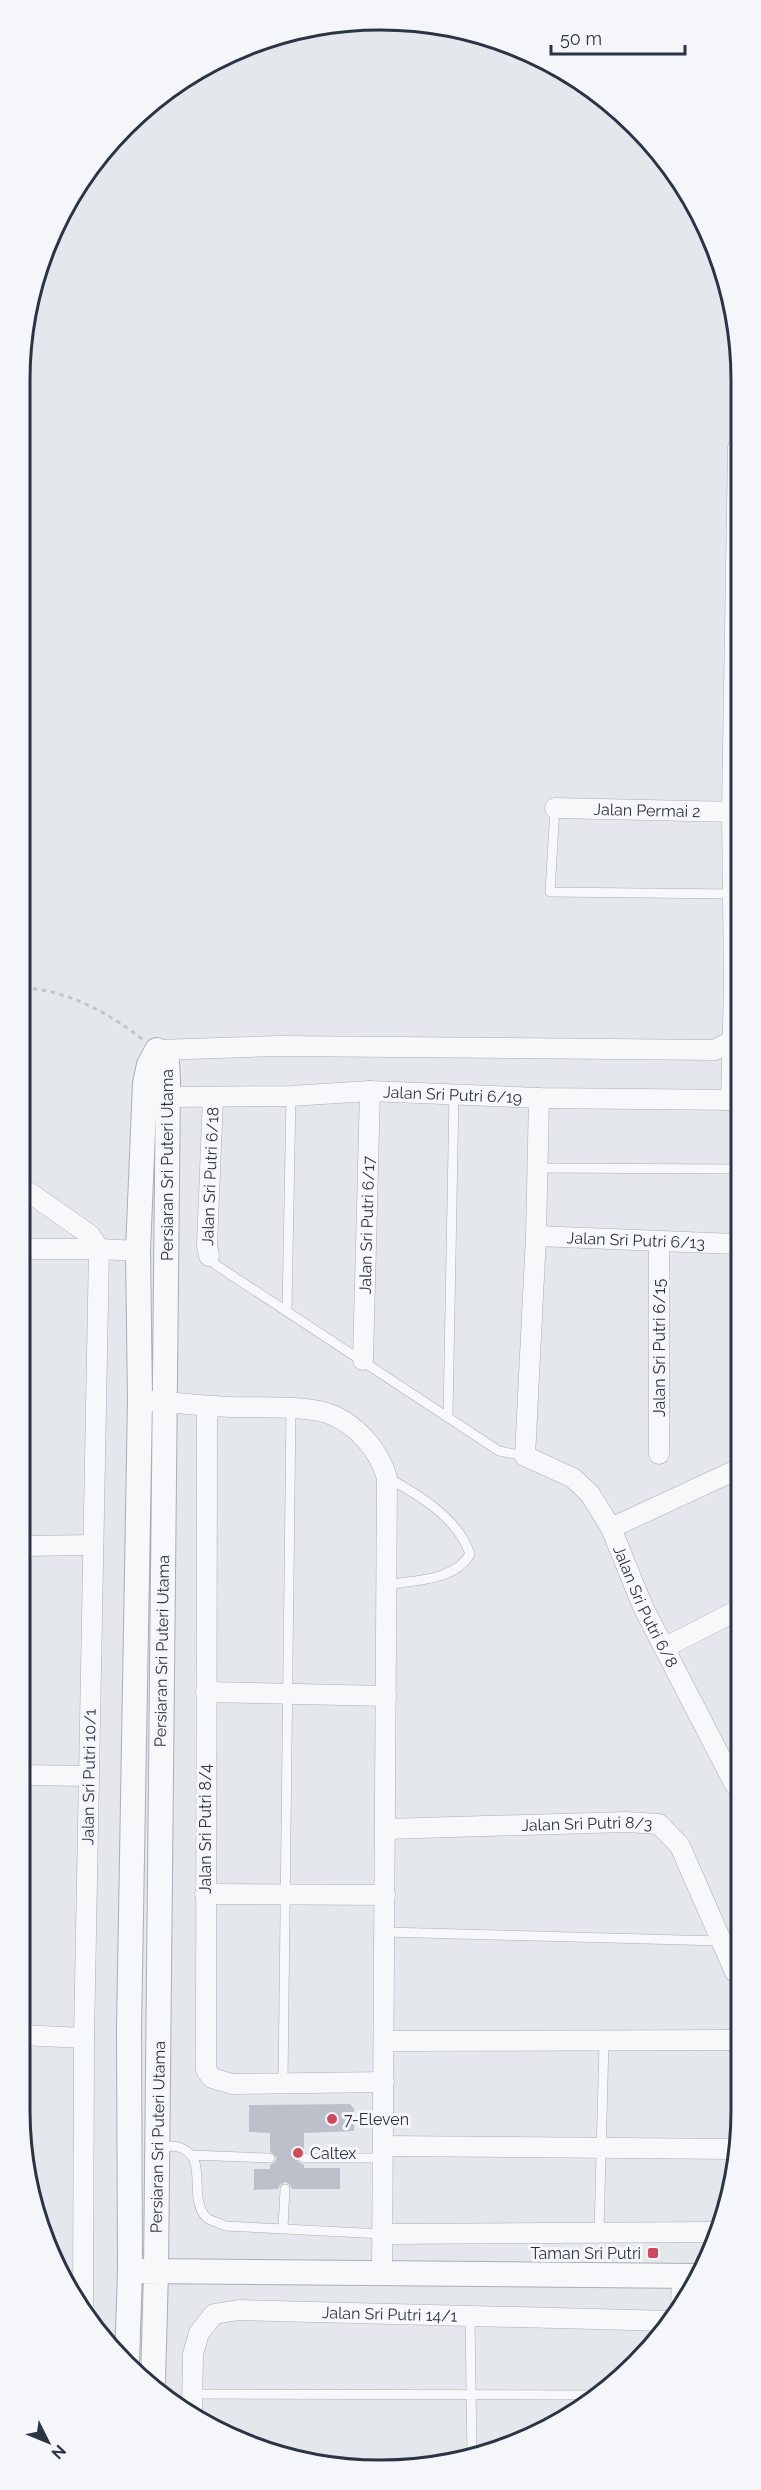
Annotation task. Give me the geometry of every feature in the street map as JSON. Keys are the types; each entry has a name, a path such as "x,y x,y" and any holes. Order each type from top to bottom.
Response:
{"street":[{"name":"Jalan Permai 2","path":"555,808 731,812"},
{"path":"158,1050 279,1046 715,1050 731,1041"},
{"name":"Persiaran Sri Puteri Utama","path":"127,2351 130,2271 129,2029 140,1400 138,1251 145,1083 152,1058 158,1050 167,1060 168,1097 158,2147 153,2376"},
{"name":"Jalan Sri Putri 6/19","path":"168,1097 291,1096 370,1091 539,1098 731,1100"},
{"name":"Jalan Sri Putri 6/17","path":"363,1360 370,1091"},
{"name":"Jalan Sri Putri 6/18","path":"209,1256 207,1245 213,1097"},
{"path":"525,1456 536,1236 539,1098"},
{"path":"30,1193 90,1235 99,1249"},
{"name":"Jalan Sri Putri 6/13","path":"536,1236 731,1244"},
{"name":"Jalan Sri Putri 6/15","path":"659,1241 659,1454"},
{"path":"30,1249 138,1251"},
{"name":"Jalan Sri Putri 10/1","path":"83,2295 84,2038 99,1249"},
{"path":"140,1400 327,1413 344,1423 372,1448 383,1463 387,1478 382,2273"},
{"name":"Jalan Sri Putri 8/4","path":"207,1406 206,2070 212,2078 222,2082 284,2084 384,2082"},
{"name":"Jalan Sri Putri 6/8","path":"525,1456 573,1478 584,1486 611,1528 643,1607 664,1648 729,1757"},
{"path":"611,1528 731,1472"},
{"path":"30,1546 93,1545"},
{"path":"664,1648 731,1614"},
{"path":"206,1692 386,1696"},
{"path":"30,1774 88,1776"},
{"name":"Jalan Sri Putri 8/3","path":"385,1829 626,1822 659,1824 680,1846 731,1964"},
{"path":"205,1894 385,1895"},
{"path":"30,2035 84,2038"},
{"path":"384,2041 731,2040"},
{"path":"383,2152 603,2148 729,2149"},
{"path":"383,2234 708,2232"},
{"path":"130,2271 688,2276"},
{"name":"Jalan Sri Putri 14/1","path":"192,2403 194,2354 200,2332 214,2314 239,2310 660,2321"}],"lane":[{"path":"555,808 550,892 731,894"},
{"path":"448,1416 454,1094"},
{"path":"287,1309 291,1096"},
{"path":"537,1168 731,1169"},
{"path":"209,1256 216,1265 287,1309 499,1450 525,1456"},
{"path":"284,2084 291,1409"},
{"path":"386,1585 448,1574 466,1562 470,1554 461,1535 441,1513 417,1494 387,1478"},
{"path":"384,1932 720,1941"},
{"path":"599,2232 604,2042"},
{"path":"158,2147 177,2147 191,2155 270,2158"},
{"path":"304,2158 383,2152"},
{"path":"191,2155 196,2165 197,2199 207,2217 225,2226 383,2234"},
{"path":"284,2228 285,2189"},
{"path":"470,2317 472,2448"},
{"path":"192,2403 472,2394 584,2395"}],"path":[{"path":"30,988 83,1002 120,1022 158,1050"}],"building":[{"path":"350,2104 354,2109 354,2131 304,2133 304,2151 297,2157 304,2168 340,2168 340,2189 292,2189 285,2182 278,2189 254,2190 254,2169 270,2169 270,2165 277,2158 270,2151 270,2133 249,2132 249,2105"}],"place":[{"name":"7-Eleven","path":"332,2119"},
{"name":"Caltex","path":"298,2153"},
{"name":"Taman Sri Putri","path":"653,2253"}]}
